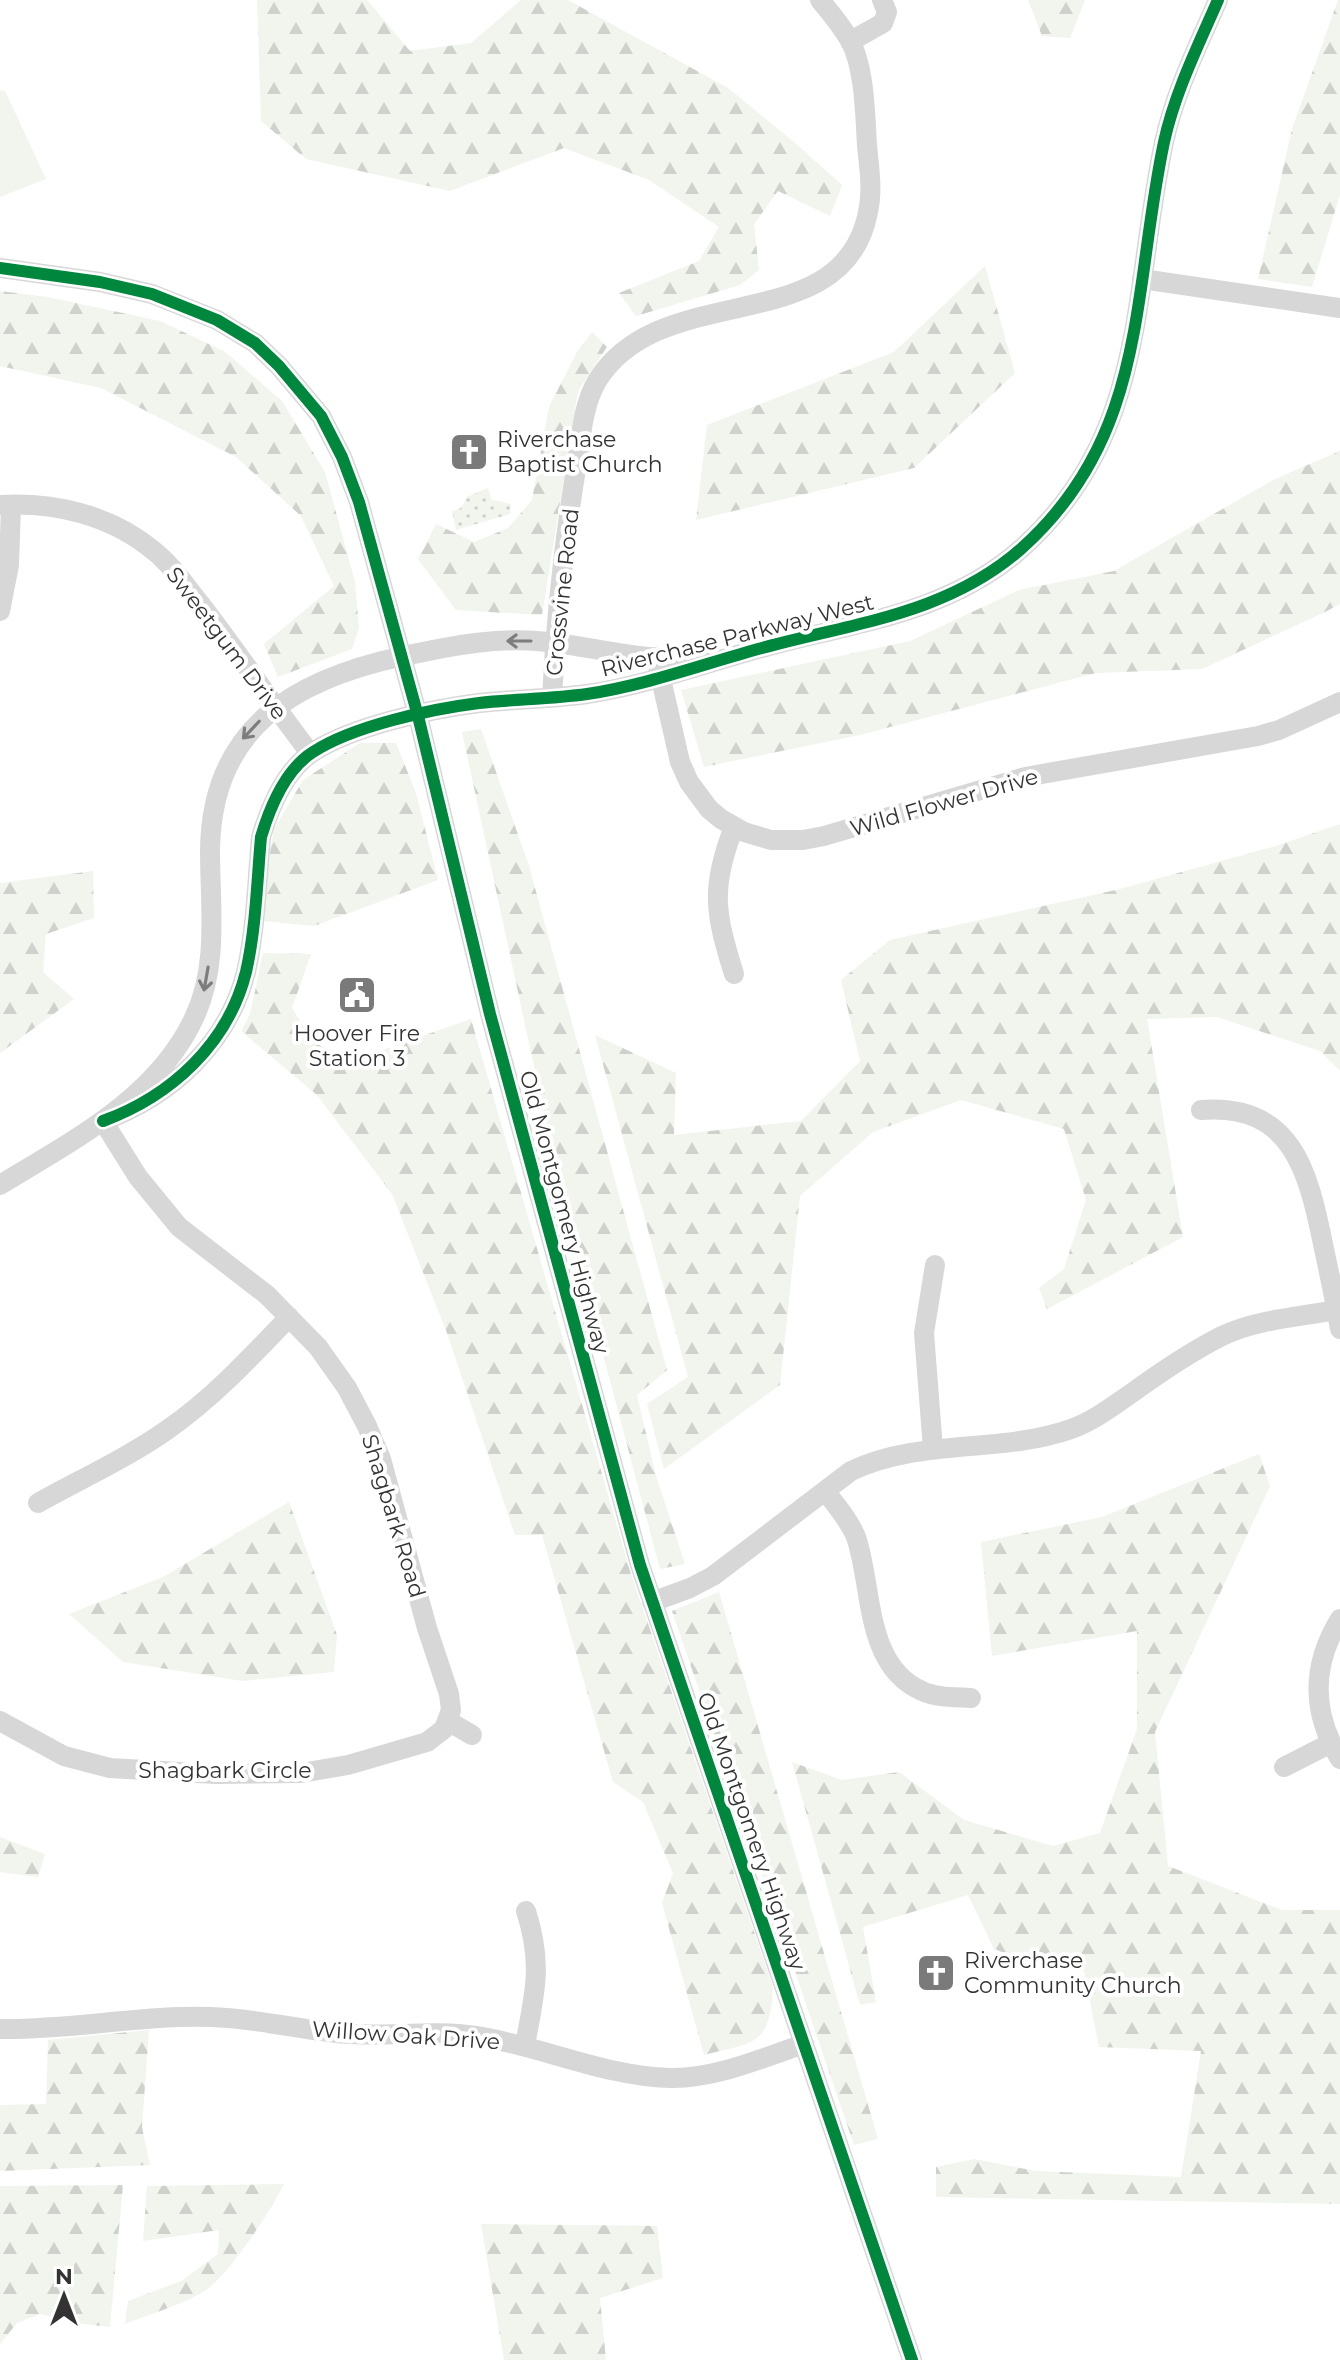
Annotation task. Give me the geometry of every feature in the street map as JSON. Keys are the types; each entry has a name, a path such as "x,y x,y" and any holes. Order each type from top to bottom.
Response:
{"street":[{"path":"851,41 883,23 887,12 882,0"},
{"name":"Riverchase Parkway West","path":"0,1185 103,1121 144,1102 184,1075 199,1061 225,1025 246,973 261,837 266,819 290,775 310,753 333,740 376,725 475,704 586,694 691,658 762,647 895,616 944,598 1003,564 1042,529 1066,501 1109,428 1130,354 1169,121 1218,0"},
{"name":"Crossvine Road","path":"552,697 555,626 576,465 584,420 598,381 619,354 649,333 823,282 845,262 863,235 871,190 864,105 851,41 828,1"},
{"name":"Old Montgomery Highway","path":"0,268 100,282 152,294 217,320 268,354 321,416 342,457 359,502 402,656 490,1014 652,1602 912,2360"},
{"path":"1142,279 1340,308"},
{"path":"0,611 9,565 6,505"},
{"name":"Sweetgum Drive","path":"6,505 42,505 93,516 114,525 156,552 225,635 310,753"},
{"name":"Riverchase Parkway West","path":"103,1121 156,1073 180,1045 195,1017 206,984 211,943 210,851 215,800 229,762 255,724 276,708 330,678 402,656 485,642 555,643 659,668"},
{"name":"Wild Flower Drive","path":"659,668 680,762 689,782 709,809 734,827 771,840 803,840 824,836 1025,777 1258,736 1279,730 1340,702"},
{"path":"734,827 720,869 716,905 734,974"},
{"path":"652,1602 713,1576 851,1471 873,1460 933,1449 1029,1439 1073,1428 1105,1412 1222,1336 1258,1325 1339,1316 1309,1184 1291,1148 1264,1121 1247,1112 1201,1110"},
{"name":"Shagbark Road","path":"103,1121 138,1177 179,1227 267,1295 328,1359 367,1426 381,1459 427,1628 449,1694 451,1710 448,1721"},
{"path":"933,1449 924,1333 935,1265"},
{"path":"38,1503 130,1453 180,1421 220,1387 289,1317"},
{"path":"825,1491 854,1534 878,1639 896,1669 922,1691 944,1697 971,1698"},
{"path":"1284,1767 1335,1751 1322,1721 1318,1689 1325,1649 1340,1619"},
{"name":"Shagbark Circle","path":"0,1721 64,1756 110,1768 215,1774 301,1773 348,1765 427,1742 437,1737 448,1721"},
{"path":"448,1721 472,1735"},
{"path":"525,2045 538,1970 536,1947 526,1911"},
{"name":"Willow Oak Drive","path":"0,2029 62,2029 137,2019 211,2017 337,2033 443,2033 525,2045 613,2071 672,2078 708,2074 804,2044"}],"green space":[{"path":"257,0 367,0 410,51 471,43 521,0 568,0 728,88 842,185 830,216 778,191 754,224 759,270 740,285 636,316 619,293 699,261 719,227 649,180 564,148 450,191 306,159 261,121"},
{"path":"1028,0 1085,0 1070,38 1042,36"},
{"path":"1338,0 1340,195 1312,287 1258,279 1292,129"},
{"path":"0,90 5,91 46,179 0,197"},
{"path":"985,266 1015,373 914,468 696,520 707,425 894,352"},
{"path":"0,291 48,297 160,321 224,351 282,401 325,472 355,582 359,628 352,649 278,677 264,644 334,586 301,516 236,457 101,388 0,366"},
{"path":"592,332 607,347 578,391 542,615 456,610 418,559 436,524 474,542 508,528 532,500 549,407 578,350"},
{"path":"1340,451 1340,604 1325,612 1202,669 1096,673 860,735 704,767 681,690 910,641 1019,590 1114,571 1275,479"},
{"path":"488,488 492,500 511,504 510,514 456,530 452,511 461,508 467,497"},
{"path":"481,729 529,866 667,1370 637,1395 656,1476 685,1564 660,1569 566,1215 462,732"},
{"path":"360,743 396,743 416,793 438,880 314,926 264,921 266,876 274,829 303,780"},
{"path":"1340,824 1340,1071 1320,1051 1217,1017 1147,1019 1183,1237 1047,1309 1039,1288 1064,1269 1086,1200 1064,1129 961,1100 873,1132 800,1196 780,1385 664,1469 647,1404 688,1377 595,1035 676,1073 674,1135 801,1121 860,1061 841,980 890,940 1120,889 1276,846"},
{"path":"93,871 94,918 46,934 43,972 74,999 0,1053 0,883"},
{"path":"263,953 311,954 292,1008 314,1043 357,1059 471,1019 630,1571 773,1987 768,2021 763,2031 747,2043 704,2055 662,1903 673,1873 643,1802 613,1782 542,1535 515,1535 447,1333 392,1194 317,1095 241,1031 250,1014"},
{"path":"1259,1454 1270,1486 1155,1732 1168,1866 1282,1910 1340,1910 1340,2204 936,2197 936,2167 974,2159 1036,2171 1181,2177 1201,2051 1099,2047 1084,1971 1037,1965 994,1949 968,1895 863,1927 876,2002 860,2005 792,1762 842,1780 899,1772 964,1820 1053,1846 1100,1833 1137,1729 1137,1631 992,1656 981,1542 1102,1517"},
{"path":"289,1502 337,1635 334,1672 242,1681 123,1662 69,1614 163,1577"},
{"path":"719,1592 878,2139 854,2145 672,1611"},
{"path":"0,1837 45,1854 38,1877 0,1872"},
{"path":"149,2030 142,2127 150,2165 0,2171 0,2105 46,2104 48,2040"},
{"path":"284,2184 247,2244 211,2286 183,2302 125,2324 128,2301 181,2281 218,2254 219,2230 143,2241 147,2186"},
{"path":"123,2185 110,2327 75,2323 40,2314 17,2323 0,2344 0,2186"},
{"path":"481,2224 657,2226 663,2278 600,2298 606,2360 504,2360"}],"cycle path":[{"path":"103,1121 152,1097 173,1082 211,1044 226,1022 246,972 254,922 261,837 274,801 287,778 313,752 349,734 416,714 479,703 574,696 609,690 865,623 931,602 963,588 1022,548 1063,504 1093,458 1114,410 1138,307 1164,142 1174,105 1218,0"},
{"path":"0,268 100,282 152,294 217,320 255,343 279,366 321,416 342,457 359,502 418,716 490,1014 640,1565 912,2360"}],"place":[{"name":"Riverchase Baptist Church","path":"469,452"},
{"name":"Hoover Fire Station 3","path":"357,995"},
{"name":"Riverchase Community Church","path":"936,1973"}]}
